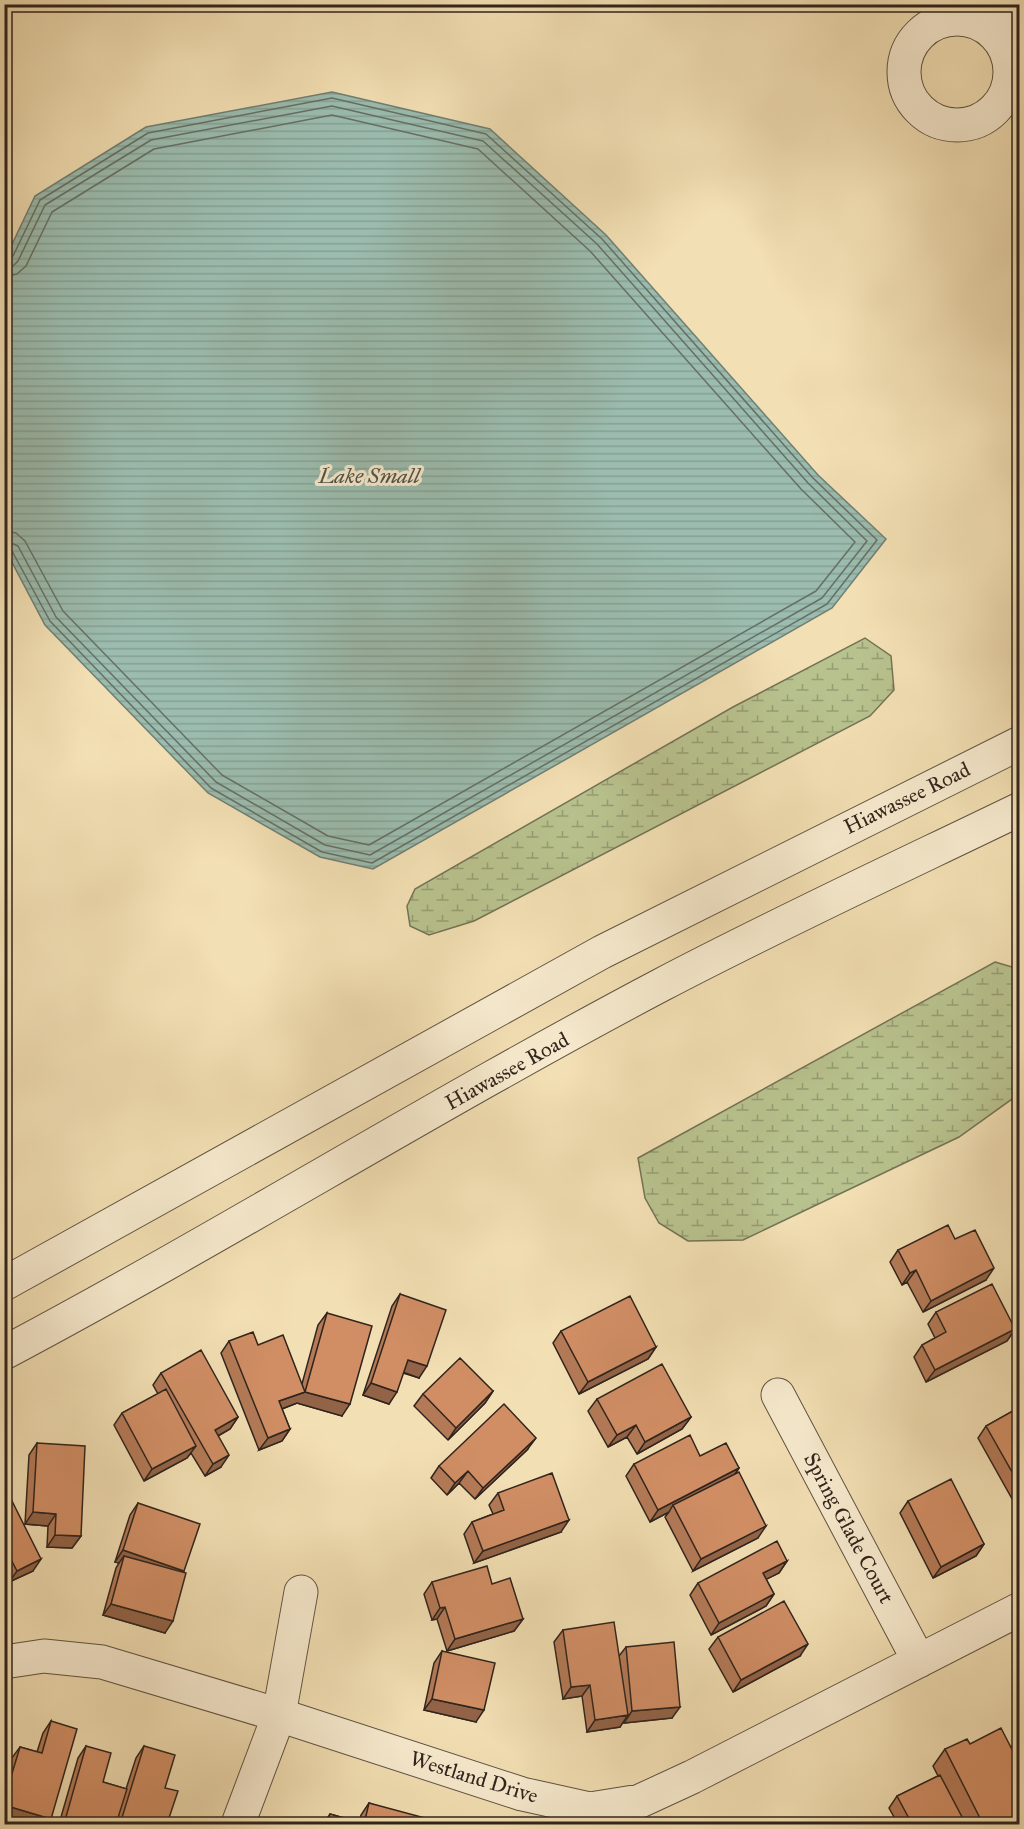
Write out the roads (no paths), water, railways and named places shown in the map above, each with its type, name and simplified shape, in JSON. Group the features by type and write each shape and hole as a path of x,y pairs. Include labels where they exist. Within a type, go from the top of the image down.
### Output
{"street":[{"name":"Hiawassee Road","path":"4,1284 602,951 1020,743"},
{"name":"Hiawassee Road","path":"4,1353 117,1293 376,1143 662,985 1020,809"},
{"name":"Spring Glade Court","path":"778,1395 920,1660"},
{"path":"238,1824 279,1715 301,1592"},
{"name":"Westland Drive","path":"4,1662 44,1656 102,1662 279,1715 522,1794 590,1809 640,1801 672,1787 1020,1609"}],"water":[{"name":"Lake Small","path":"332,92 490,129 606,235 818,475 886,539 832,608 373,869 320,857 208,793 45,625 5,549 5,259 35,196 146,127"}]}
